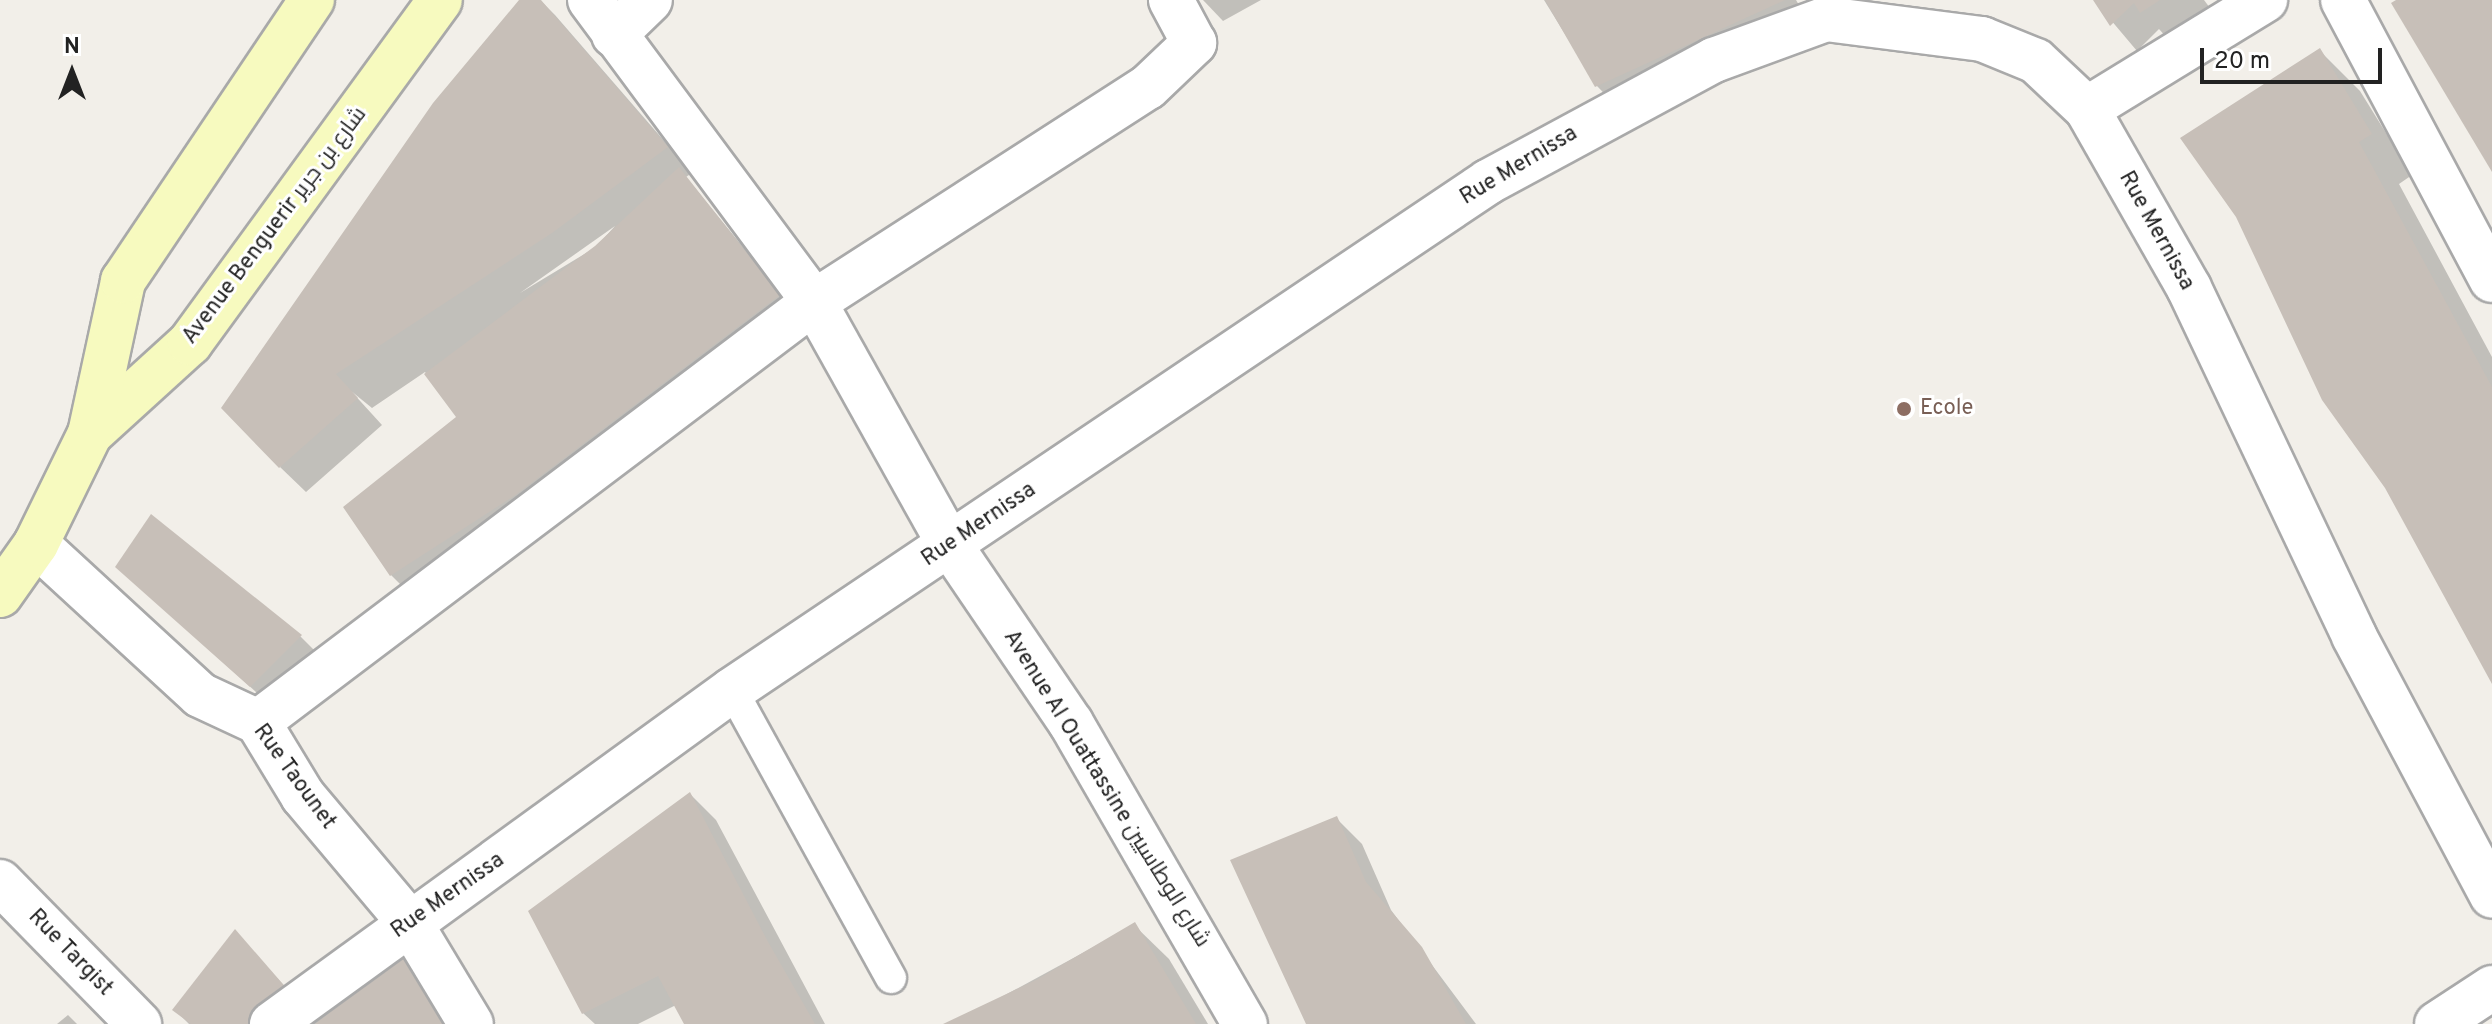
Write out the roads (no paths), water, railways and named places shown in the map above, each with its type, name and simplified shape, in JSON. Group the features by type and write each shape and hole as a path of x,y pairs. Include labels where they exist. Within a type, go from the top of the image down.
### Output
{"main road":[{"name":"Avenue Benguerir شارع بن جرير","path":"0,595 36,544 90,434 123,281 312,0"},
{"name":"Avenue Benguerir شارع بن جرير","path":"90,434 190,343 440,0"}],"street":[{"path":"602,17 650,0"},
{"path":"258,722 814,302 1148,87 1194,43 1171,0"},
{"path":"2087,109 2265,0"},
{"path":"2343,0 2492,280"},
{"name":"Rue Mernissa","path":"272,1024 732,690 1488,182 1714,60 1820,10 1982,39 2036,61 2087,109 2189,288 2354,636 2491,892"},
{"name":"Avenue Al Ouattassine شارع الوطاسيين","path":"602,17 814,302 950,545 1071,723 1245,1024"},
{"name":"Rue Taounet","path":"36,544 200,695 258,722 303,796 410,923 471,1024"},
{"name":"Rue Targist","path":"0,882 139,1024"},
{"path":"2437,1024 2492,988"}],"lane":[{"path":"732,690 891,978"}],"place":[{"name":"Ecole","path":"1904,409"}]}
